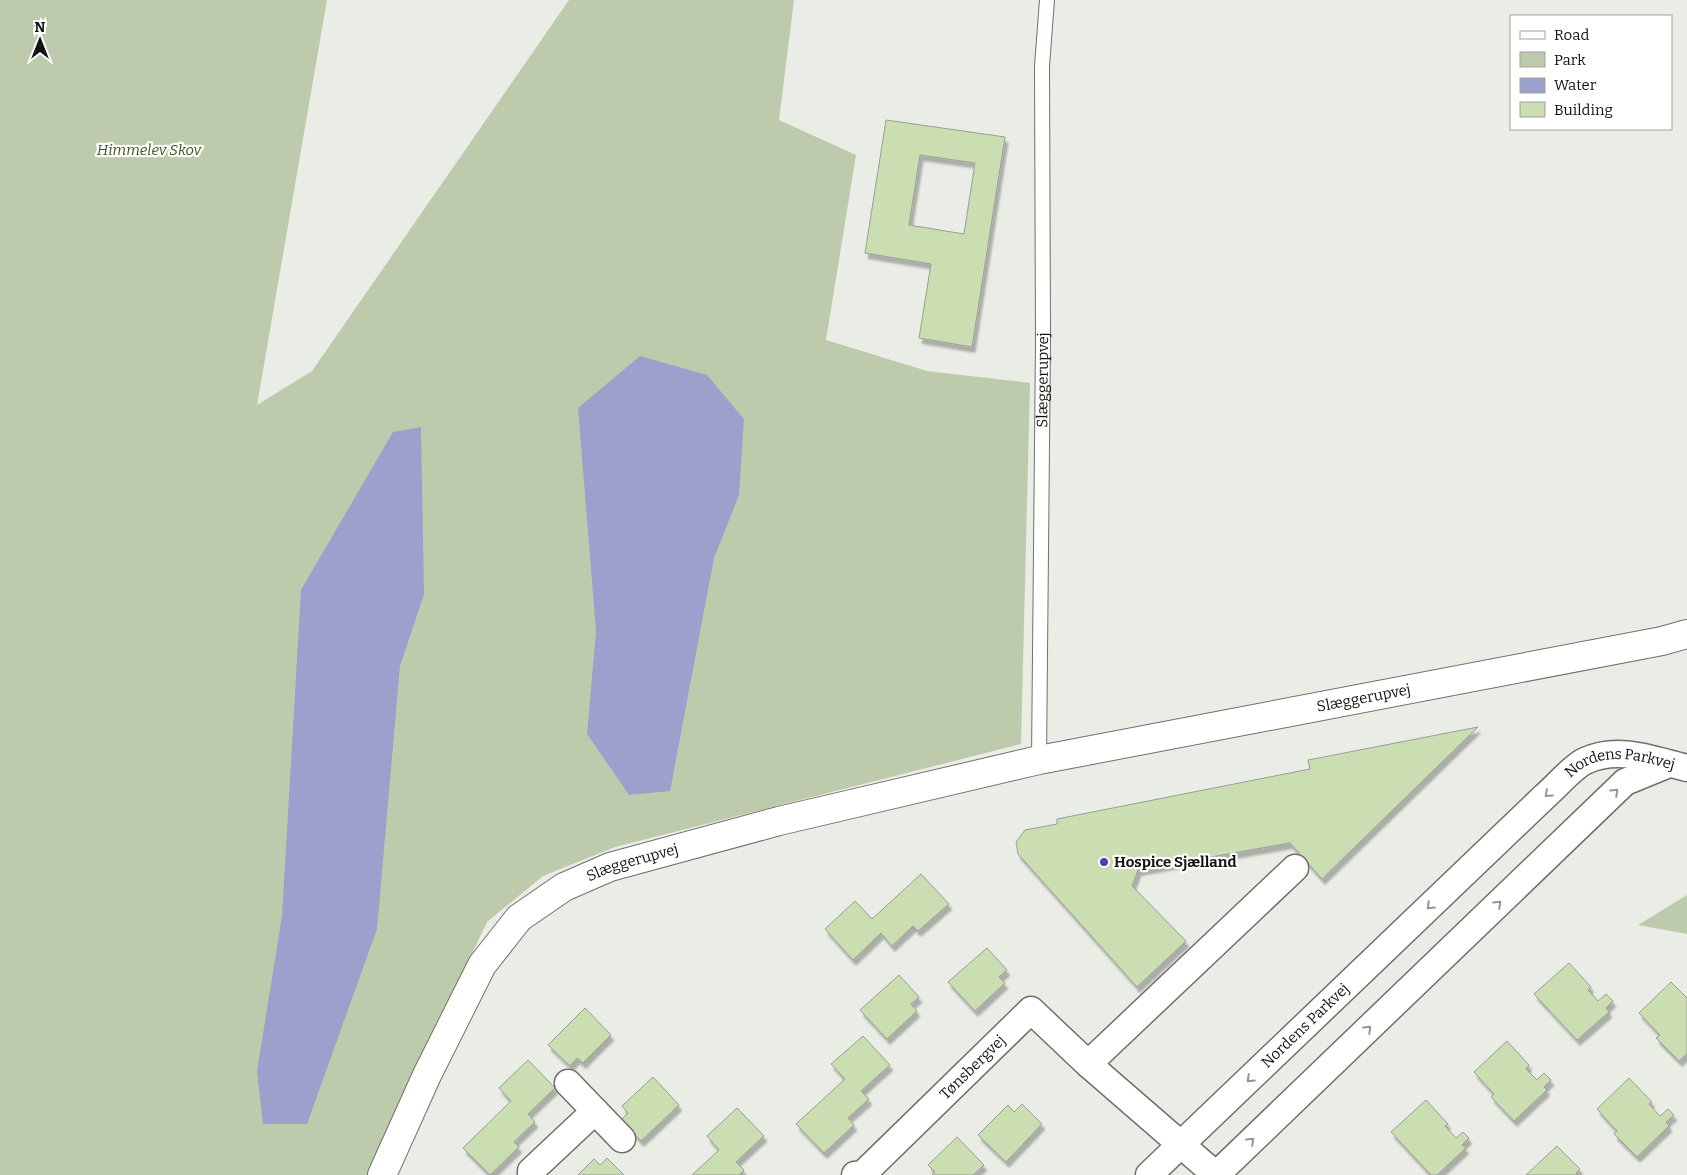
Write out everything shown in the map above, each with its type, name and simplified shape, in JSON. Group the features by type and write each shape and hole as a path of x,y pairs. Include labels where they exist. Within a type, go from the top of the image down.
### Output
{"street":[{"name":"Slæggerupvej","path":"382,1175 427,1075 482,965 519,918 564,887 610,867 779,821 1039,760 1662,641 1687,634"},
{"name":"Nordens Parkvej","path":"1149,1175 1537,803 1584,761 1608,754 1630,754 1678,766"},
{"name":"Nordens Parkvej","path":"1216,1175 1625,782 1678,766"},
{"path":"1088,1064 1295,868"},
{"name":"Tønsbergvej","path":"855,1175 862,1174 1031,1010 1088,1064 1216,1175"},
{"path":"568,1083 622,1139"},
{"path":"531,1175 531,1171 595,1111"}],"lane":[{"name":"Slæggerupvej","path":"1039,760 1043,340 1042,66 1047,0"}],"green space":[{"name":"Himmelev Skov","path":"0,0 327,0 257,405 312,371 569,0 794,0 779,120 856,155 826,340 927,371 1030,383 1021,744 615,847 543,876 487,922 367,1175 0,1175"},
{"path":"1687,895 1687,934 1638,925"}],"water":[{"path":"640,356 707,375 744,419 739,495 714,558 670,791 629,795 587,734 596,631 578,408"},
{"path":"421,427 424,594 400,666 377,929 307,1124 263,1124 257,1071 282,916 301,590 393,432"}],"building":[{"path":"886,120 1005,137 972,347 919,338 931,264 865,253","holes":["920,155 975,163 964,234 909,225"]},
{"name":"Hospice Sjælland","path":"1478,727 1322,879 1290,843 1138,870 1132,886 1186,941 1137,987 1018,854 1016,842 1025,830 1057,824 1057,819 1310,769 1308,760"},
{"path":"921,874 949,904 918,931 913,926 892,946 881,933 853,960 825,929 855,901 872,919"},
{"path":"987,948 1007,970 999,977 1005,983 975,1011 948,982"},
{"path":"1569,963 1591,987 1588,990 1598,1001 1606,994 1613,1001 1606,1008 1609,1012 1577,1040 1534,994"},
{"path":"899,975 919,997 911,1004 917,1011 887,1039 860,1010"},
{"path":"1671,982 1687,998 1687,1054 1679,1061 1656,1038 1660,1035 1639,1013"},
{"path":"585,1008 611,1035 583,1063 577,1058 570,1066 548,1045"},
{"path":"863,1036 890,1065 861,1091 869,1099 848,1118 854,1125 824,1153 796,1124 845,1079 831,1064"},
{"path":"1507,1041 1529,1065 1526,1069 1537,1080 1544,1073 1551,1080 1544,1087 1547,1090 1514,1121 1491,1097 1494,1094 1474,1072"},
{"path":"528,1060 555,1088 528,1114 535,1122 514,1142 519,1147 490,1175 463,1148 511,1101 499,1088"},
{"path":"653,1077 679,1105 641,1141 621,1120 628,1113 622,1106"},
{"path":"1629,1078 1652,1102 1649,1104 1660,1116 1668,1109 1674,1115 1666,1122 1669,1126 1637,1157 1614,1134 1617,1131 1597,1109"},
{"path":"1426,1100 1448,1124 1445,1126 1456,1138 1463,1132 1469,1138 1462,1145 1466,1148 1437,1175 1431,1175 1391,1132"},
{"path":"1022,1104 1042,1124 1006,1162 978,1135 1008,1105 1014,1112"},
{"path":"737,1108 764,1136 736,1162 744,1170 739,1175 692,1175 719,1150 707,1136"},
{"path":"957,1137 984,1165 973,1175 932,1175 935,1172 928,1165"},
{"path":"1557,1146 1580,1169 1576,1173 1578,1175 1526,1175"},
{"path":"607,1158 624,1175 578,1175 594,1159 600,1165"}],"place":[{"name":"Hospice Sjælland","path":"1104,862"}]}
